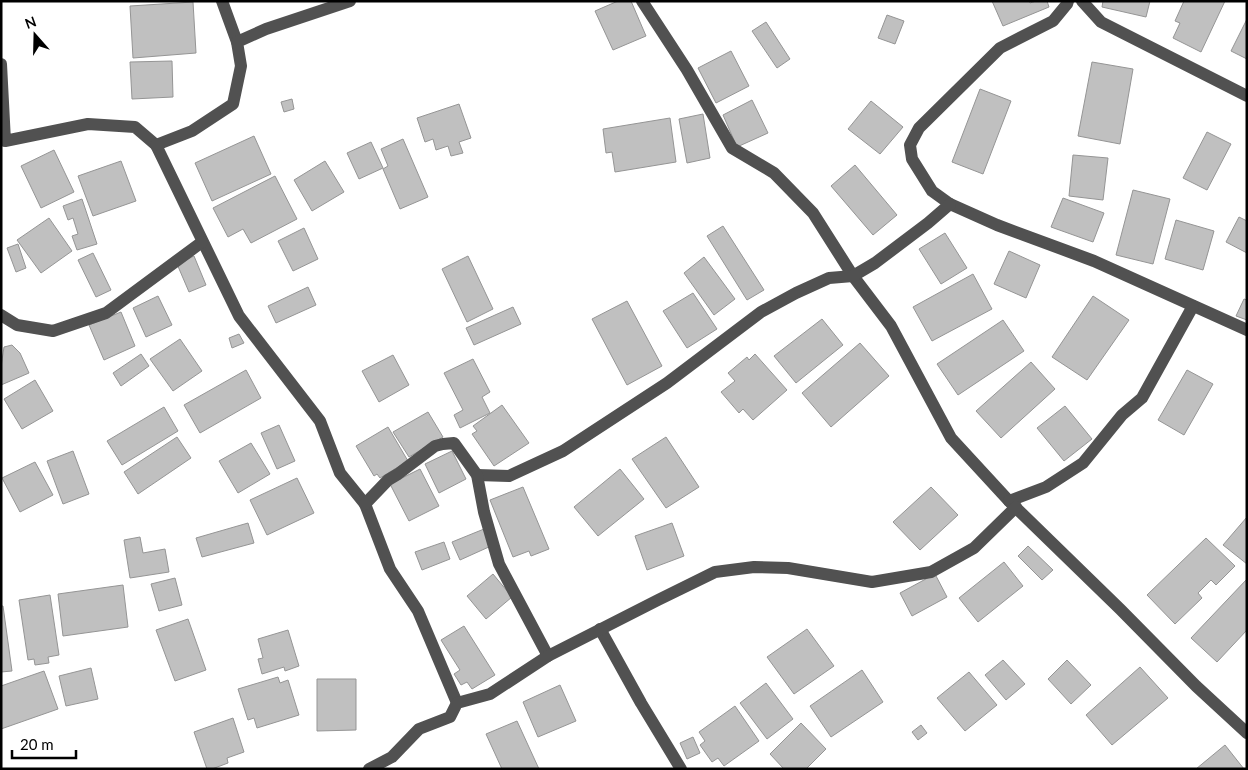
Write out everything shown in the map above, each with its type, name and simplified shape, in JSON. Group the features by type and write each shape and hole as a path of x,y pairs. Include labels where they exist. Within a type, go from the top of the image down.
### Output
{"street":[{"path":"156,145 192,132 232,104 241,66 237,42 222,1"},
{"path":"237,42 266,29 350,1"},
{"path":"642,1 687,70 732,148 774,174 813,213 853,276 891,326 951,438 1013,504 1196,686 1247,734"},
{"path":"1068,1 1053,21 1000,48 918,128 910,145 912,158 932,191 950,204 1094,261 1247,330"},
{"path":"1082,1 1101,22 1247,96"},
{"path":"1,64 3,143 88,124 135,127 156,145 239,316 320,421 340,473 365,504 390,569 418,611 457,703"},
{"path":"477,475 509,476 563,451 668,383 761,312 829,278 853,276 875,263 950,204"},
{"path":"1,315 17,325 53,331 106,313 202,242"},
{"path":"369,769 392,757 419,729 450,717 457,703 490,694 548,656 716,572 754,567 788,568 872,582 931,572 974,548 1013,504 1046,487 1082,463 1122,415 1142,398 1193,306"},
{"path":"365,504 388,480 434,446 454,443 477,475 484,512 499,564 548,656"},
{"path":"600,629 641,703 681,769"}],"building":[{"path":"618,1 631,1 646,36 613,50 595,11"},
{"path":"992,1 1029,1 1030,3 1047,1 1049,7 1003,26"},
{"path":"1103,1 1150,1 1146,17 1102,7"},
{"path":"1184,1 1225,1 1201,52 1173,38 1180,23 1175,21"},
{"path":"193,2 196,53 133,58 130,6"},
{"path":"887,15 904,21 895,44 878,38"},
{"path":"1247,19 1247,59 1231,51"},
{"path":"766,22 790,59 777,68 752,31"},
{"path":"731,51 749,86 716,103 698,68"},
{"path":"172,61 173,97 132,99 130,62"},
{"path":"1092,62 1133,69 1120,144 1078,136"},
{"path":"980,89 1011,101 983,174 952,162"},
{"path":"292,99 294,109 284,112 281,102"},
{"path":"752,100 768,133 737,147 723,115"},
{"path":"871,101 903,127 880,154 848,129"},
{"path":"459,104 471,138 459,142 463,153 451,156 448,146 436,150 433,139 425,142 417,118"},
{"path":"703,114 710,158 687,163 679,119"},
{"path":"670,118 676,162 615,172 612,152 606,153 603,129"},
{"path":"1207,132 1231,144 1207,190 1183,178"},
{"path":"254,136 271,174 212,201 195,163"},
{"path":"403,139 428,197 400,209 383,169 388,166 381,149"},
{"path":"371,142 383,168 359,179 347,153"},
{"path":"54,150 74,192 41,208 21,166"},
{"path":"1073,155 1108,158 1103,200 1069,196"},
{"path":"121,161 136,201 93,216 78,176"},
{"path":"325,161 344,192 312,211 294,180"},
{"path":"855,165 897,215 873,235 831,186"},
{"path":"275,176 297,219 251,243 243,229 228,237 213,208"},
{"path":"1133,190 1170,199 1153,264 1116,255"},
{"path":"1063,198 1104,213 1093,242 1051,227"},
{"path":"82,199 97,244 77,250 72,236 78,234 73,218 68,220 63,206"},
{"path":"1239,217 1247,221 1247,253 1226,242"},
{"path":"49,218 72,251 41,273 17,240"},
{"path":"1176,220 1214,231 1203,270 1165,259"},
{"path":"723,226 764,290 747,300 707,236"},
{"path":"304,228 318,259 293,271 278,241"},
{"path":"945,233 967,268 941,284 919,249"},
{"path":"18,244 26,268 16,272 7,248"},
{"path":"1009,251 1040,265 1026,298 994,284"},
{"path":"93,253 111,290 96,297 78,260"},
{"path":"194,256 206,285 189,292 177,264"},
{"path":"468,256 493,309 467,322 442,269"},
{"path":"704,257 735,299 714,315 684,273"},
{"path":"973,274 992,309 932,341 913,307"},
{"path":"308,287 316,305 276,323 268,306"},
{"path":"693,293 717,329 687,348 663,311"},
{"path":"158,296 172,325 146,337 133,308"},
{"path":"1093,296 1129,320 1087,380 1052,357"},
{"path":"1244,299 1247,300 1247,320 1236,316"},
{"path":"627,301 662,366 627,385 592,319"},
{"path":"513,307 521,324 474,345 466,328"},
{"path":"121,312 135,346 104,360 89,325"},
{"path":"822,319 843,345 796,383 774,356"},
{"path":"1003,320 1024,351 958,395 937,364"},
{"path":"239,334 244,343 232,348 229,338"},
{"path":"180,339 202,371 173,391 150,359"},
{"path":"860,343 889,376 831,427 802,393"},
{"path":"12,345 20,353 29,373 1,385 4,347"},
{"path":"141,354 149,366 121,386 113,373"},
{"path":"755,354 787,390 753,420 743,409 739,413 721,392 735,381 728,373 747,357 749,360"},
{"path":"393,355 409,385 379,402 362,371"},
{"path":"473,359 490,392 482,397 490,413 460,428 454,415 463,410 444,373"},
{"path":"1031,362 1055,389 1001,438 976,411"},
{"path":"246,370 261,398 200,433 184,405"},
{"path":"1187,370 1213,384 1184,435 1158,420"},
{"path":"35,380 53,411 22,429 4,399"},
{"path":"502,405 529,443 494,466 472,434 477,431 473,426"},
{"path":"1065,406 1092,439 1064,461 1037,428"},
{"path":"164,407 178,431 122,465 107,441"},
{"path":"428,412 443,437 409,457 393,432"},
{"path":"279,425 295,461 277,469 261,433"},
{"path":"388,427 408,461 380,478 377,474 374,476 356,446"},
{"path":"177,437 191,458 138,494 124,472"},
{"path":"666,437 699,487 666,508 632,459"},
{"path":"251,443 270,474 238,493 219,461"},
{"path":"73,451 89,494 63,504 47,461"},
{"path":"452,451 466,479 439,493 425,464"},
{"path":"35,462 53,495 20,512 2,478"},
{"path":"420,469 439,506 409,521 390,484"},
{"path":"620,469 644,499 598,536 574,507"},
{"path":"297,478 314,513 267,535 250,500"},
{"path":"523,487 549,549 531,556 529,551 513,557 490,500"},
{"path":"931,487 958,515 920,550 893,522"},
{"path":"1247,517 1247,564 1223,545"},
{"path":"248,523 254,543 202,557 196,538"},
{"path":"672,523 684,556 647,570 635,536"},
{"path":"484,529 491,546 460,560 452,542"},
{"path":"140,537 143,553 165,549 169,572 130,578 124,540"},
{"path":"1206,538 1235,566 1216,585 1211,580 1198,593 1202,598 1175,624 1147,595"},
{"path":"444,542 450,559 422,570 415,552"},
{"path":"1028,546 1053,570 1042,580 1018,556"},
{"path":"1004,562 1023,586 978,622 959,598"},
{"path":"493,574 512,597 486,619 467,596"},
{"path":"935,574 947,597 912,616 900,593"},
{"path":"175,578 182,605 159,611 151,584"},
{"path":"1247,579 1247,630 1217,662 1191,638"},
{"path":"123,585 128,627 63,636 58,594"},
{"path":"50,595 59,655 48,657 49,663 35,665 34,659 28,660 19,600"},
{"path":"1,606 3,606 12,671 1,672"},
{"path":"188,619 206,670 175,681 156,630"},
{"path":"464,626 495,675 472,689 467,682 461,685 454,674 460,670 441,640"},
{"path":"807,629 834,666 794,694 767,657"},
{"path":"288,630 299,666 285,671 284,667 262,674 258,659 263,658 258,639"},
{"path":"1003,660 1025,684 1006,700 985,675"},
{"path":"1067,660 1091,685 1071,704 1048,679"},
{"path":"1140,667 1168,698 1112,745 1086,715"},
{"path":"91,668 98,699 66,706 59,676"},
{"path":"862,670 883,702 831,737 810,706"},
{"path":"44,671 58,709 1,729 1,686"},
{"path":"969,672 997,705 965,731 937,698"},
{"path":"278,677 280,683 288,680 299,715 257,728 254,718 248,720 238,689"},
{"path":"317,679 356,679 356,730 317,731"},
{"path":"766,683 793,719 767,739 740,703"},
{"path":"560,685 576,721 538,737 523,702"},
{"path":"735,706 759,741 724,766 718,758 712,762 700,745 705,741 699,732"},
{"path":"233,718 244,752 227,758 228,763 207,769 194,732"},
{"path":"517,721 539,769 502,769 486,734"},
{"path":"801,723 826,749 806,769 784,769 770,754"},
{"path":"921,725 927,733 918,740 912,732"},
{"path":"693,737 700,753 687,759 680,743"},
{"path":"1225,745 1244,769 1196,769"}]}
